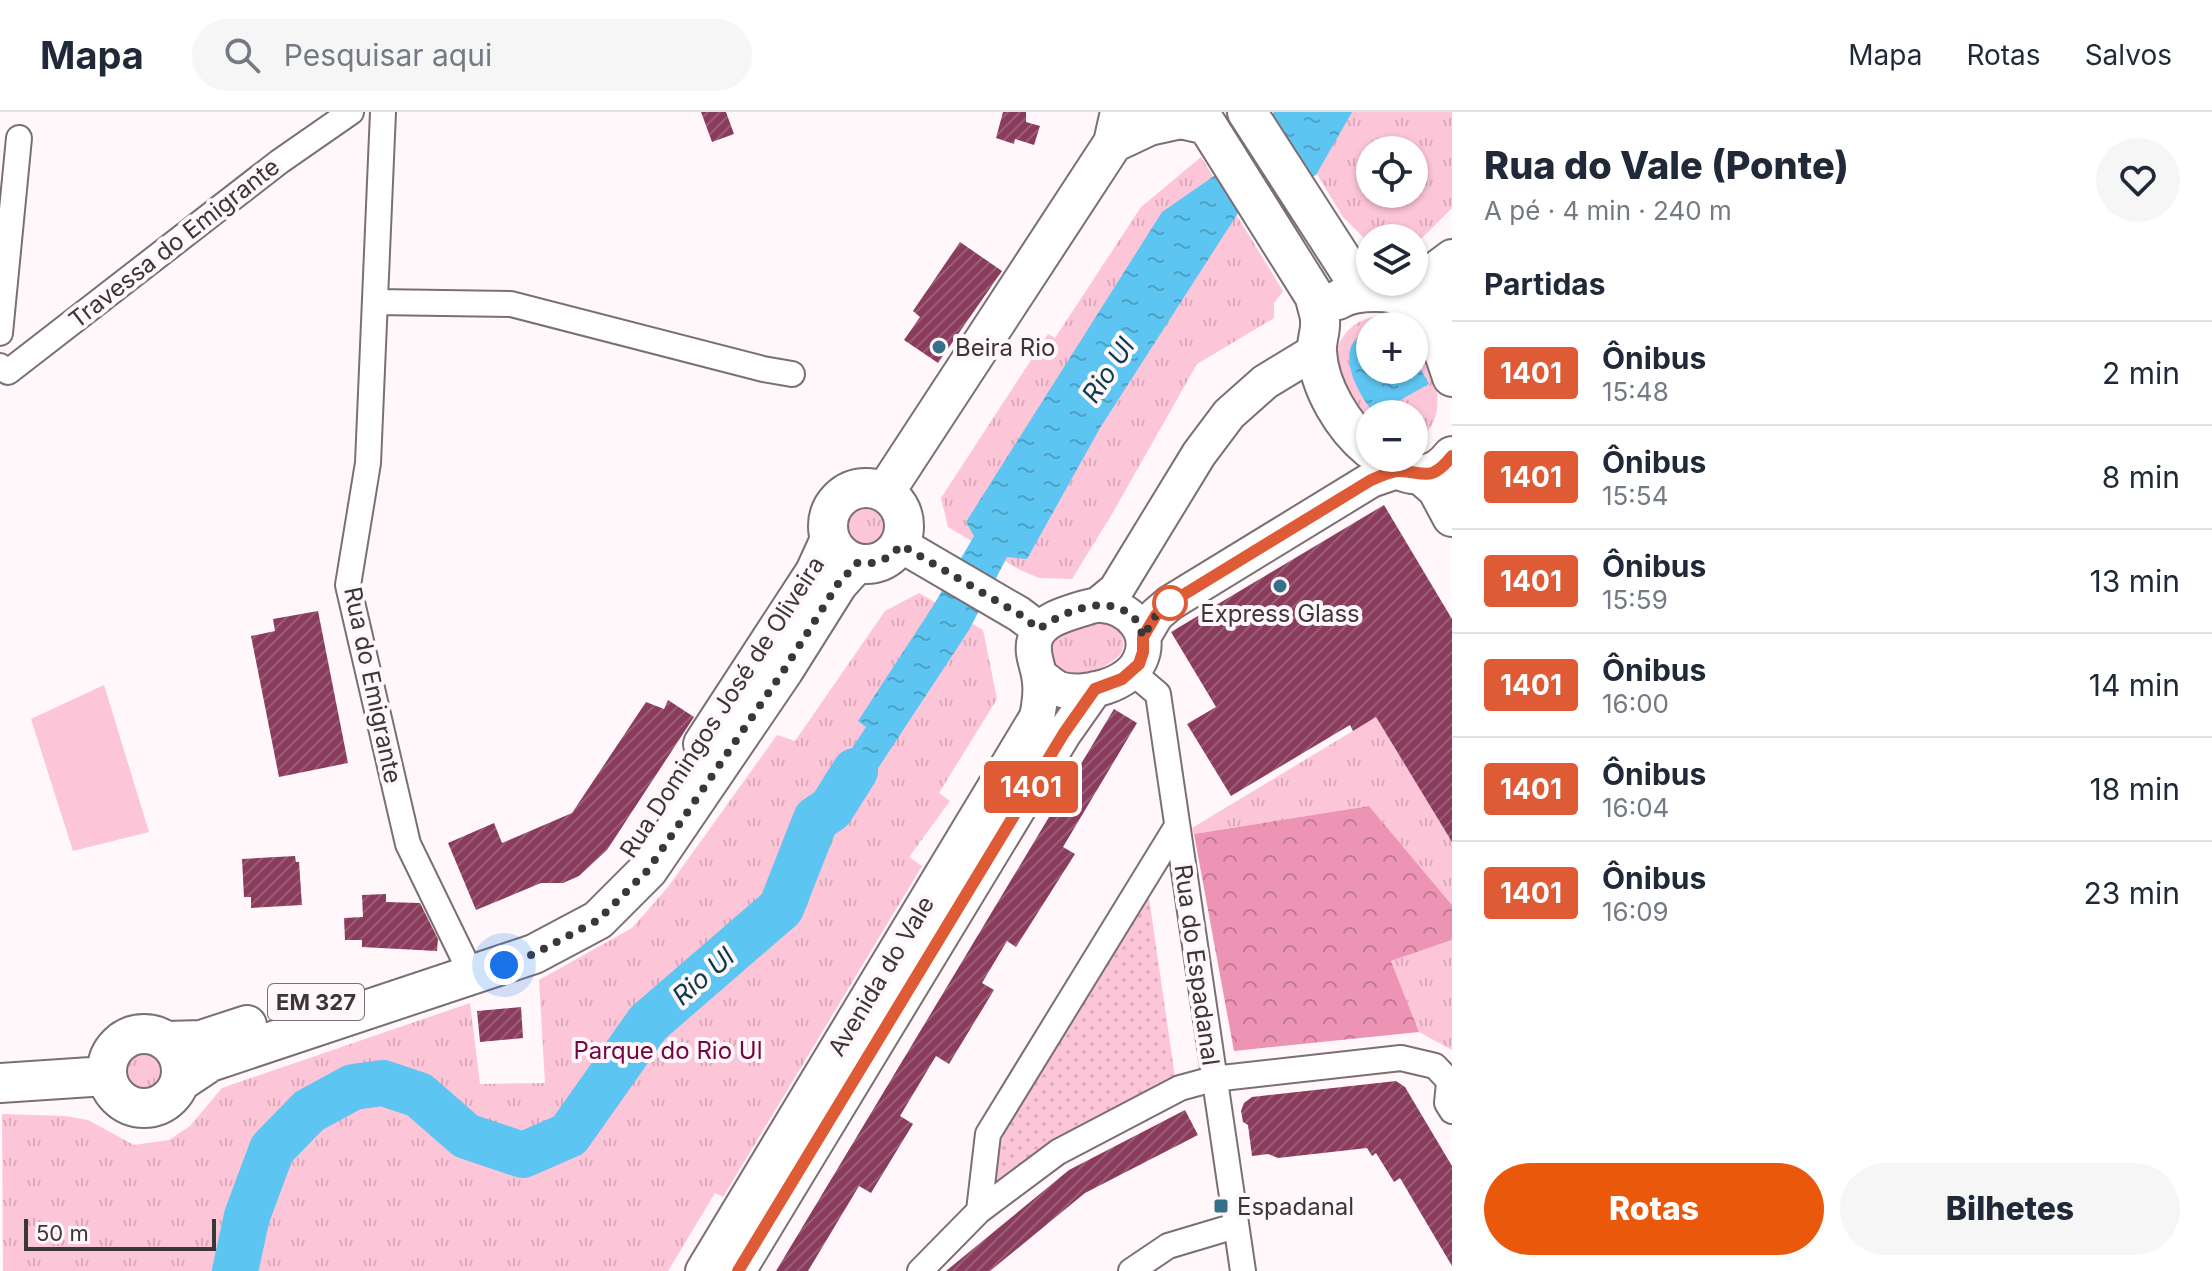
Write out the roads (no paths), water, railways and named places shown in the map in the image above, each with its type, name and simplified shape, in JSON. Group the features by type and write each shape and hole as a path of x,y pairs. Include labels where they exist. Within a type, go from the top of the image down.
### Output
{"main road":[{"path":"1247,112 1315,218 1356,266"},
{"path":"1356,295 1343,296 1331,306 1318,337 1229,414 1199,454 1116,590 1099,604 1051,621 1039,629 901,545 905,521 901,510 885,492 1116,127 1149,126 1181,119 1203,119 1315,297 1318,337 1323,377 1335,407 1356,438"},
{"path":"1428,275 1452,257"},
{"path":"1434,328 1440,306 1452,285"},
{"path":"1394,296 1410,300 1426,313 1452,377"},
{"path":"1143,637 1156,615 1170,603 1386,472"},
{"path":"1416,472 1437,489 1452,517"},
{"name":"Rua Domingos José de Oliveira","path":"885,492 859,488 847,493 837,501 830,513 828,526 844,551 870,564 882,562 901,545"},
{"name":"Rua Domingos José de Oliveira","path":"844,551 838,584 784,670 648,870 598,920 534,954 210,1062 180,1082 167,1100 146,1108 135,1107 116,1096 106,1076 110,1054 125,1038 147,1033 167,1041 201,1040 377,981 463,957 525,933 583,898 631,853 815,572 844,551"},
{"path":"1099,604 1120,609 1135,619 1143,637 1143,652 1139,664 1131,671"},
{"name":"Avenida do Vale","path":"703,1271 1037,717 1041,697 1033,643 1039,629"},
{"name":"Avenida do Vale","path":"1039,675 1058,688 1075,691 1095,689 1122,679 1131,671"},
{"name":"Avenida do Vale","path":"738,1271 1064,733 1095,689"},
{"path":"167,1041 180,1060 180,1082"},
{"path":"0,1083 106,1076"}],"street":[{"name":"Travessa do Emigrante","path":"0,366 8,372 279,162 351,112"},
{"name":"Rua do Emigrante","path":"383,112 368,463 348,585 408,844 463,957"},
{"path":"0,333 19,138"},
{"path":"376,302 511,304 792,374"},
{"name":"Rua do Espadanal","path":"1131,671 1158,694 1243,1271"},
{"path":"979,1211 988,1134 1177,826"},
{"path":"920,1271 979,1211 1058,1152 1180,1088 1213,1079 1401,1058 1435,1066 1450,1084 1447,1103 1452,1111"},
{"path":"1131,1271 1168,1246 1235,1226"}],"water":[{"path":"1274,112 1352,112 1316,175 1238,213 1100,428 1027,559 1007,557 969,630 836,832 809,814 866,727 858,721 933,606 974,536 966,522 1162,212 1214,176"},
{"path":"1356,340 1356,384 1349,357"},
{"path":"1356,384 1429,384 1400,400 1365,400"}],"waterway":[{"name":"Rio Ul","path":"235,1271 247,1216 272,1149 309,1111 353,1087 383,1083 419,1095 466,1136 523,1155 569,1135 648,1023 781,908 816,819 831,809 855,771"}],"place":[{"name":"Beira Rio","path":"939,347"},
{"name":"Express Glass","path":"1280,586"},
{"name":"Espadanal","path":"1221,1206"}],"park label":[{"name":"Parque do Rio Ul","path":"668,1050"}]}
